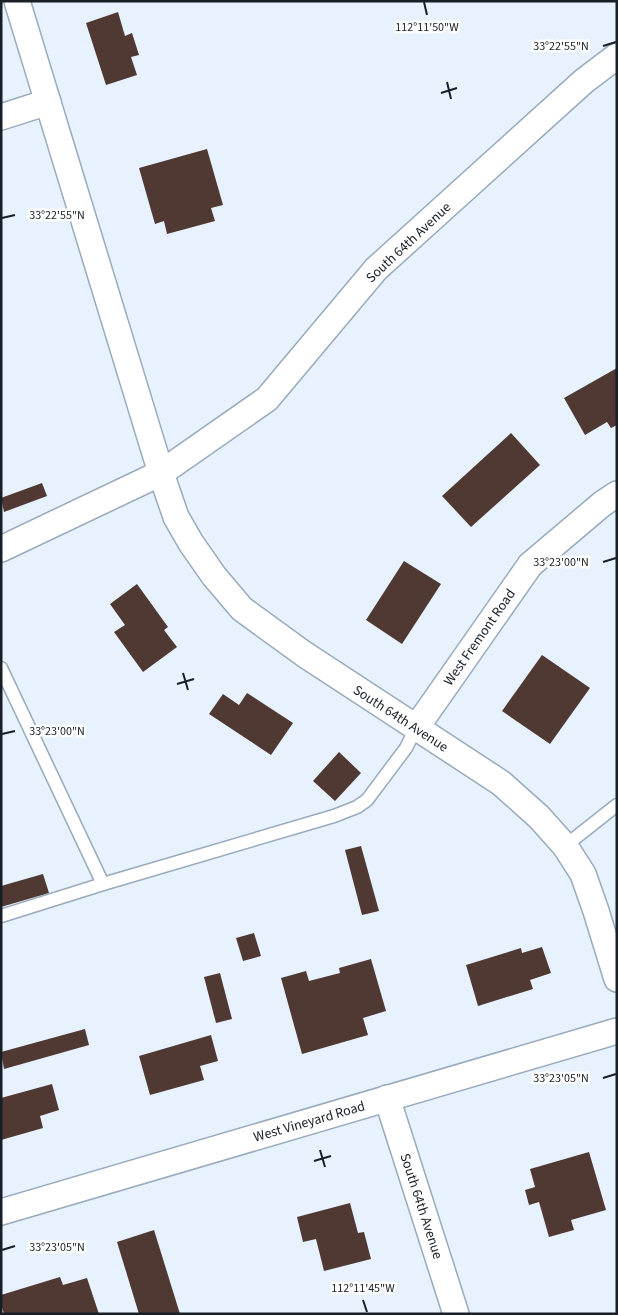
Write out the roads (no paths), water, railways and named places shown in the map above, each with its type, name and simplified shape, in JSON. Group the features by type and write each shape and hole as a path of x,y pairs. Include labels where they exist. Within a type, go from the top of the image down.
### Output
{"street":[{"name":"South 64th Avenue","path":"17,1 162,473 176,516 191,542 214,576 242,609 304,654 501,783 539,816 565,846 583,874 617,978"},
{"name":"South 64th Avenue","path":"1,549 162,473 267,399 376,269 584,81 617,56"},
{"path":"1,117 48,102"},
{"name":"West Fremont Road","path":"416,728 530,564 602,504 617,494"},
{"name":"West Vineyard Road","path":"1,1212 617,1031"},
{"name":"South 64th Avenue","path":"387,1098 456,1314"}],"lane":[{"path":"1,668 103,884"},
{"path":"1,916 334,816 357,807 367,800 406,748 416,728"},
{"path":"565,846 617,805"}]}
